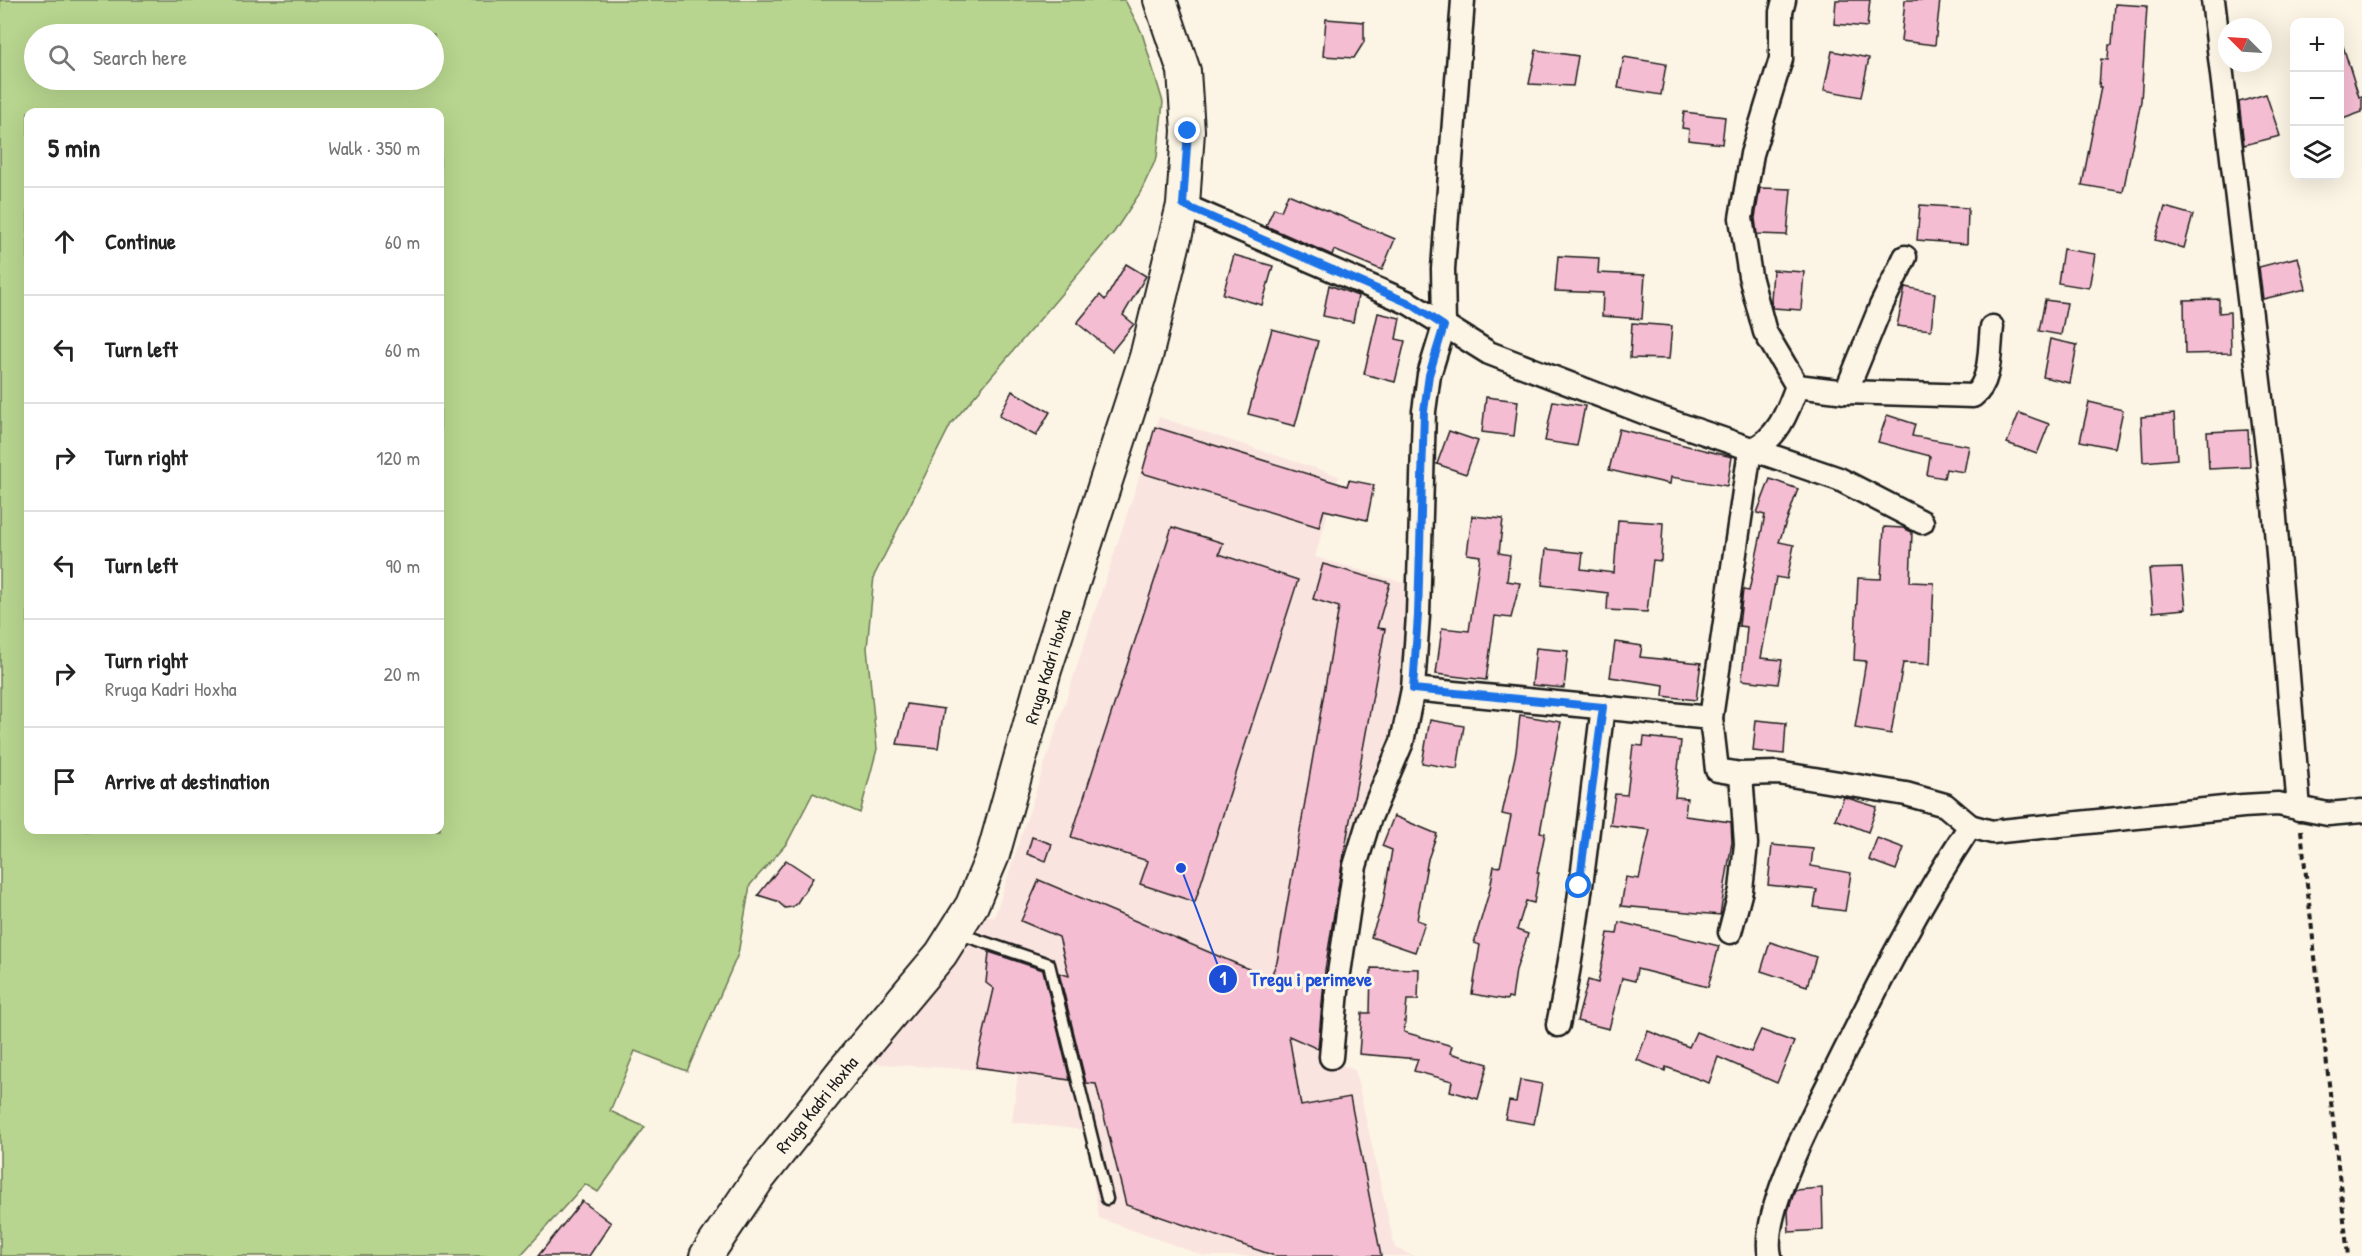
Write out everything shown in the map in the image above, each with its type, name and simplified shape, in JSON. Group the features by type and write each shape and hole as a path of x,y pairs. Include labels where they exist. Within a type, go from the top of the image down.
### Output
{"main road":[{"name":"Rruga Kadri Hoxha","path":"706,1256 758,1179 957,932 972,905 993,855 1043,678 1149,346 1183,205 1188,131 1184,71 1160,0"}],"street":[{"path":"1331,1057 1338,981 1355,866 1370,820 1402,742 1413,689 1418,615 1424,411 1429,375 1444,326 1443,269 1463,0"},
{"path":"1784,0 1781,12 1781,59 1752,154 1741,218 1750,276 1765,332 1797,386"},
{"path":"2212,0 2274,506 2299,809"},
{"path":"1183,205 1409,303 1489,352 1643,412 1839,479 1922,522"},
{"path":"1846,392 1881,306 1905,257"},
{"path":"1797,386 1846,392 1973,396 1982,390 1986,378 1992,327"},
{"path":"1750,450 1763,445 1776,430 1797,386"},
{"path":"1750,450 1712,718 1717,770 1741,774 1778,773 1906,794 1945,805 1970,826 1992,832 2278,804 2328,814 2362,811"},
{"path":"1413,689 1712,718"},
{"path":"1558,1024 1574,949 1579,886 1603,707"},
{"path":"1730,932 1741,890 1746,844 1741,774"},
{"path":"1770,1256 1770,1230 1790,1162 1895,950 1970,826"}],"lane":[{"path":"957,932 1049,964 1107,1199"}],"path":[{"path":"2299,809 2348,1256"}],"shaded area":[{"path":"1159,417 1339,476 1315,557 1408,584 1398,704 1384,759 1371,796 1339,1064 1355,1070 1395,1248 1414,1256 1204,1256 1099,1218 1085,1130 1012,1122 1018,1072 862,1063 985,914 994,918"}],"green space":[{"path":"0,0 1125,0 1142,33 1163,102 1157,157 1140,193 1114,232 951,424 874,576 867,648 877,749 860,813 813,793 787,843 750,885 738,954 687,1071 635,1051 610,1111 645,1127 598,1192 585,1184 520,1256 0,1256"}],"building":[{"path":"1836,0 1870,0 1867,27 1834,24"},
{"path":"1905,0 1940,0 1935,45 1901,41"},
{"path":"2115,4 2147,6 2141,101 2123,192 2082,185 2101,87 2099,87 2101,59 2108,60 2109,45 2112,45"},
{"path":"1326,19 1364,22 1364,42 1354,58 1323,56"},
{"path":"2344,49 2359,97 2362,96 2362,112 2344,119"},
{"path":"1536,50 1578,56 1573,86 1529,84"},
{"path":"1832,51 1869,58 1861,97 1824,90"},
{"path":"1624,57 1666,64 1661,95 1618,88"},
{"path":"2266,94 2280,136 2244,145 2239,102"},
{"path":"1684,112 1725,117 1722,144 1688,140 1689,129 1682,128"},
{"path":"1760,188 1791,189 1787,235 1757,234 1755,218"},
{"path":"1288,194 1395,239 1382,270 1334,250 1332,255 1266,226 1274,208 1281,211"},
{"path":"1920,205 1968,208 1967,244 1917,240"},
{"path":"2165,207 2193,215 2184,248 2155,240"},
{"path":"2063,249 2095,254 2089,288 2058,283"},
{"path":"1234,255 1273,266 1262,305 1223,294"},
{"path":"1558,256 1599,258 1598,273 1645,275 1642,319 1602,316 1603,293 1555,291"},
{"path":"2298,257 2306,289 2263,299 2259,267"},
{"path":"1126,264 1146,276 1123,315 1134,324 1112,351 1077,323 1100,295 1105,300"},
{"path":"1773,270 1804,272 1801,310 1773,308 1771,301"},
{"path":"1329,285 1358,296 1353,322 1323,316"},
{"path":"1905,287 1935,293 1931,330 1897,326"},
{"path":"2219,299 2219,313 2230,312 2231,353 2185,354 2184,300"},
{"path":"2045,300 2067,303 2061,335 2039,331"},
{"path":"1378,313 1400,318 1396,339 1405,341 1395,382 1364,374"},
{"path":"1632,323 1672,326 1669,359 1630,358"},
{"path":"1272,329 1318,341 1295,426 1248,414"},
{"path":"2050,339 2077,345 2070,383 2043,377"},
{"path":"1012,391 1050,412 1036,436 999,416"},
{"path":"1486,397 1518,401 1514,436 1482,432"},
{"path":"1553,401 1585,406 1577,446 1545,441"},
{"path":"2089,402 2123,410 2115,448 2080,441"},
{"path":"2019,413 2049,424 2037,454 2007,443"},
{"path":"2174,414 2177,459 2143,462 2141,417"},
{"path":"1887,415 1915,424 1912,436 1969,446 1964,472 1946,469 1944,478 1927,475 1930,456 1878,442"},
{"path":"1155,427 1347,486 1349,480 1374,485 1367,520 1324,510 1319,527 1142,473"},
{"path":"1619,429 1732,457 1727,486 1671,477 1670,484 1609,470"},
{"path":"2248,430 2250,467 2209,469 2207,432"},
{"path":"1449,431 1478,441 1466,474 1437,464"},
{"path":"1770,479 1798,489 1779,542 1794,545 1787,579 1776,577 1761,658 1782,660 1778,684 1742,680 1747,627 1739,626 1743,590 1749,591 1765,515 1757,513"},
{"path":"1472,516 1503,519 1499,553 1510,555 1507,581 1520,583 1511,618 1495,616 1486,680 1436,674 1442,628 1469,631 1480,556 1467,554"},
{"path":"1618,520 1663,523 1661,561 1653,560 1647,612 1607,610 1608,593 1542,585 1546,549 1583,553 1581,569 1614,573"},
{"path":"1172,527 1223,543 1219,554 1298,580 1195,902 1140,884 1148,861 1071,837"},
{"path":"1884,527 1903,528 1912,532 1910,582 1934,583 1930,664 1903,663 1891,734 1855,728 1866,661 1854,660 1858,578 1881,579"},
{"path":"1323,564 1390,583 1377,628 1385,629 1325,970 1318,1049 1289,1036 1301,1106 1350,1097 1381,1256 1275,1256 1126,1205 1096,1084 1086,1083 1059,973 1069,976 1059,937 1021,921 1039,880 1270,978 1277,962 1339,607 1313,599"},
{"path":"2182,568 2186,609 2153,612 2149,569"},
{"path":"1615,642 1642,646 1640,657 1701,663 1696,700 1663,696 1664,685 1610,677"},
{"path":"1536,648 1568,651 1564,688 1532,685"},
{"path":"907,704 944,709 938,748 897,744"},
{"path":"1520,715 1561,722 1540,832 1545,833 1534,903 1526,901 1517,930 1528,934 1516,970 1512,998 1508,997 1507,1000 1472,994 1480,945 1474,943 1490,889 1494,866 1500,867 1511,816 1502,814 1516,752"},
{"path":"1430,720 1464,726 1457,769 1422,763"},
{"path":"1756,720 1786,723 1784,754 1753,751"},
{"path":"1644,737 1681,741 1675,797 1687,798 1685,816 1731,822 1732,842 1720,915 1621,906 1626,877 1639,879 1650,830 1610,825 1615,794 1627,795 1633,745 1643,746"},
{"path":"1844,797 1877,807 1868,832 1835,819"},
{"path":"1394,816 1437,834 1428,859 1417,920 1425,923 1415,952 1371,937 1383,903 1392,850 1382,846"},
{"path":"1032,837 1052,844 1046,861 1027,854"},
{"path":"1877,838 1904,848 1896,870 1869,860"},
{"path":"1772,845 1813,849 1811,866 1851,873 1845,911 1814,907 1817,890 1768,885"},
{"path":"786,860 813,878 797,903 785,908 777,901 758,895"},
{"path":"1619,922 1719,946 1708,987 1637,969 1635,981 1622,978 1609,1029 1577,1021 1588,980 1598,983 1608,933 1617,934"},
{"path":"1770,942 1816,957 1807,986 1761,971"},
{"path":"989,952 1043,970 1070,1080 976,1067 994,989 986,983"},
{"path":"1371,968 1419,969 1418,1000 1407,1000 1404,1032 1452,1046 1450,1053 1488,1064 1478,1099 1450,1091 1452,1081 1414,1071 1418,1059 1359,1054 1362,1013 1370,1013"},
{"path":"1761,1030 1794,1042 1777,1083 1718,1057 1709,1083 1666,1067 1665,1071 1637,1060 1648,1031 1689,1047 1696,1032 1751,1052"},
{"path":"1520,1080 1542,1084 1534,1124 1505,1119 1509,1101 1516,1102"},
{"path":"1822,1188 1823,1230 1789,1232 1788,1211 1795,1190"},
{"path":"582,1201 611,1223 589,1256 538,1256"}],"place":[{"name":"Tregu i perimeve","path":"1181,868"}],"route":[{"path":"1188,131 1183,205 1409,303 1444,326 1429,375 1424,411 1418,615 1413,689 1603,707 1579,886"}]}
